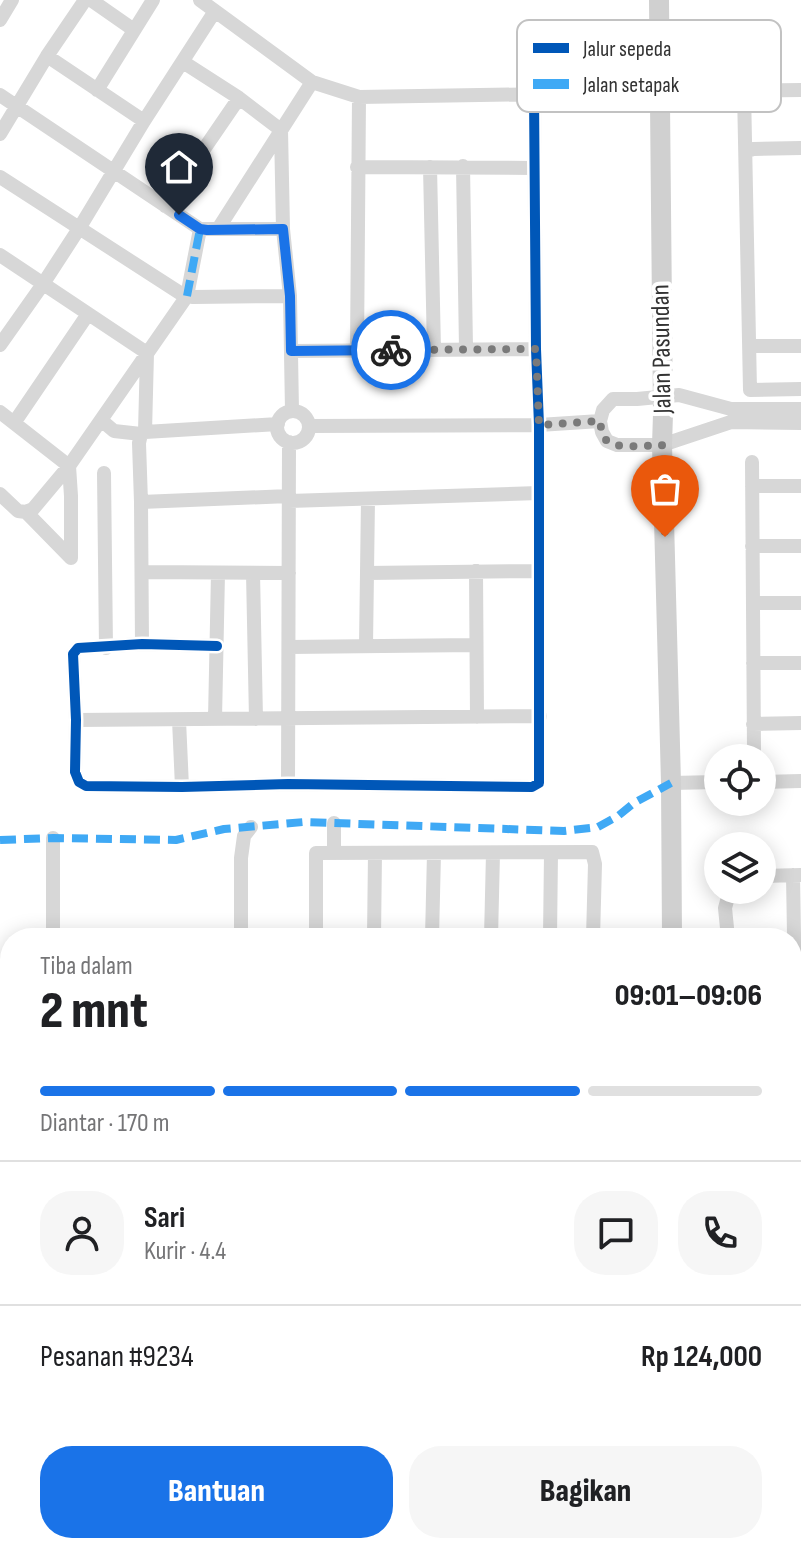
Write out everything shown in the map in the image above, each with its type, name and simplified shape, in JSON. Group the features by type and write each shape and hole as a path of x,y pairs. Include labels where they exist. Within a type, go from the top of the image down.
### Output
{"street":[{"path":"0,20 12,0"},
{"path":"0,134 47,56 88,0 134,30"},
{"path":"97,90 153,0"},
{"path":"200,0 312,82 359,97 517,95"},
{"name":"Jalan Pasundan","path":"659,0 659,20"},
{"path":"2,339 43,284 215,11"},
{"path":"47,56 144,121"},
{"path":"183,62 281,130"},
{"path":"218,229 312,82"},
{"path":"781,90 801,90"},
{"path":"0,95 200,229 283,229"},
{"path":"357,351 359,97"},
{"path":"165,206 239,98"},
{"path":"217,646 142,644 75,650 75,772 82,785 532,787 539,783 539,425 534,112"},
{"name":"Jalan Pasundan","path":"660,112 662,445 672,928"},
{"path":"745,112 750,390 801,389"},
{"path":"281,130 283,229 290,296 292,411"},
{"path":"747,151 801,148"},
{"path":"463,166 466,348"},
{"path":"357,167 534,168"},
{"path":"430,167 434,350"},
{"path":"0,177 187,296 290,296"},
{"path":"0,494 18,511 26,512 33,509 69,466 187,296 200,229"},
{"path":"0,255 147,353"},
{"path":"14,423 88,314"},
{"path":"750,343 752,346 801,346"},
{"path":"291,351 536,349"},
{"path":"142,644 139,443 143,433 147,353"},
{"path":"801,409 731,409 679,395 613,399 603,410 600,421 607,441 617,445 662,445 731,422 801,423"},
{"path":"292,411 302,413 307,418 308,433 296,443 289,442 278,432 278,424 281,417 292,411"},
{"path":"0,412 69,466 71,558 26,512"},
{"path":"101,420 114,431 143,433 278,424"},
{"path":"309,426 539,425 600,421"},
{"path":"288,784 289,442"},
{"path":"752,462 754,744"},
{"path":"104,473 106,648"},
{"path":"752,486 801,486"},
{"path":"141,502 539,493"},
{"path":"366,646 368,499"},
{"path":"752,546 801,546"},
{"path":"476,571 477,717"},
{"path":"367,573 539,571"},
{"path":"142,572 289,573"},
{"path":"215,719 218,573"},
{"path":"253,573 256,719"},
{"path":"753,603 801,603"},
{"path":"289,647 476,645"},
{"path":"753,663 801,663"},
{"path":"76,720 540,716"},
{"path":"179,720 182,787"},
{"path":"753,724 801,723"},
{"path":"776,782 801,781"},
{"path":"671,783 704,782"},
{"path":"334,823 334,853"},
{"path":"241,928 241,858 244,836 251,827"},
{"path":"53,838 53,928"},
{"path":"316,928 316,853 592,852 595,864 593,928"},
{"path":"374,928 375,853"},
{"path":"432,928 434,853"},
{"path":"491,928 493,853"},
{"path":"550,928 551,853"},
{"path":"776,876 797,875 797,928"},
{"path":"726,904 727,928"}],"marked path":[{"path":"187,296 200,229"},
{"path":"0,840 176,840 224,829 304,822 564,831 598,827 671,783"}],"cycle path":[{"path":"217,646 142,644 78,648 73,654 75,772 79,782 86,786 182,787 288,784 532,787 539,783 539,425 534,112"}],"way so far":[{"path":"391,350 536,349 539,425 600,421 607,441 617,445 662,445 665,537"}],"route":[{"path":"179,215 200,229 207,230 283,229 290,296 291,351 391,350"}]}
